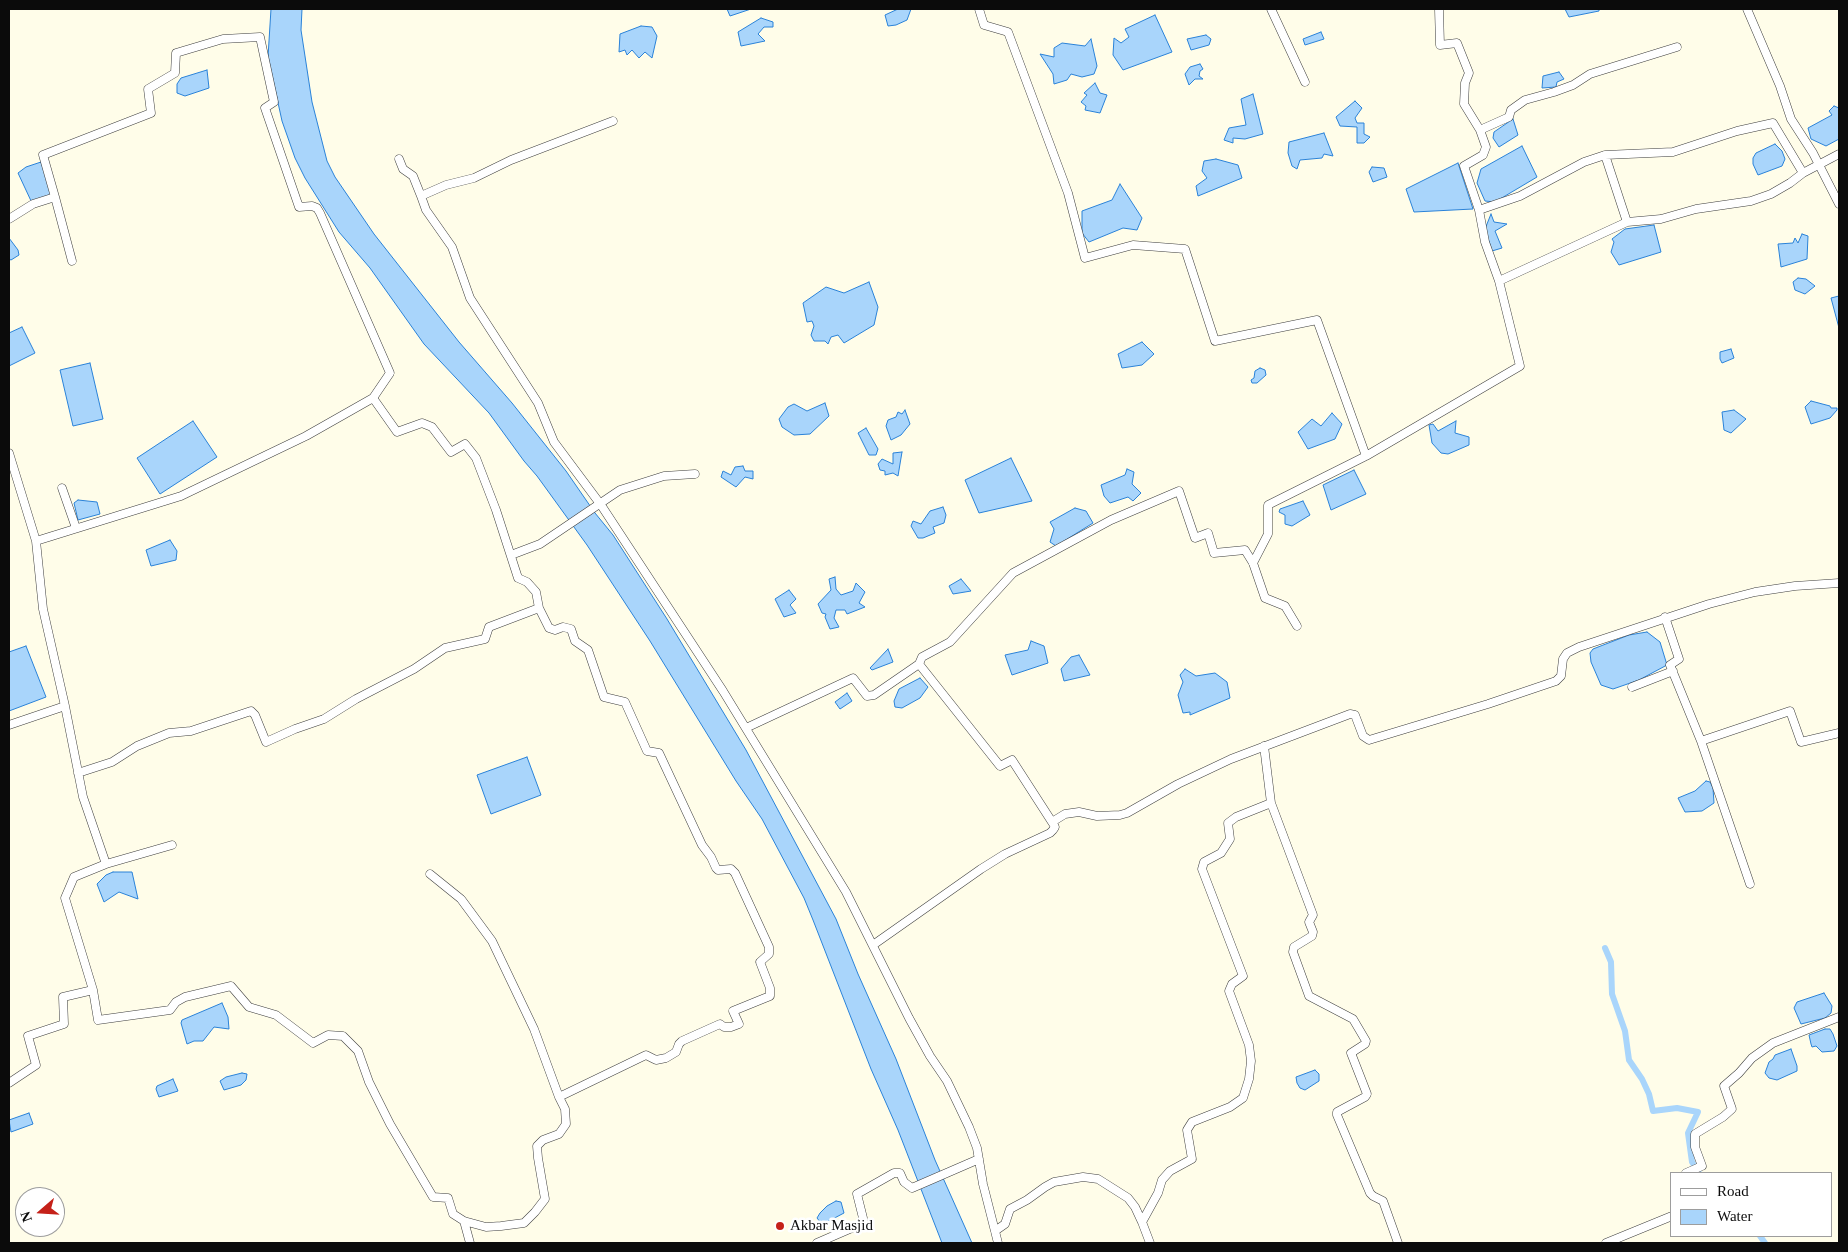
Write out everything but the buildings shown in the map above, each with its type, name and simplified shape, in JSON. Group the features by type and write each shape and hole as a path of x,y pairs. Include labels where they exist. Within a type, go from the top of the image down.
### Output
{"street":[{"path":"979,9 984,25 1008,32 1068,193 1085,258 1133,245 1186,249 1216,341 1317,320 1366,456"},
{"path":"1271,9 1305,82"},
{"path":"1253,564 1268,534 1268,505 1366,456 1520,366 1499,281 1485,242 1479,210 1464,166 1483,155 1486,147 1480,130 1464,104 1465,83 1469,73 1457,43 1440,45 1439,9"},
{"path":"1747,9 1780,86 1791,119 1813,153 1839,204"},
{"path":"36,541 181,496 306,436 373,398 390,373 320,213 317,208 312,206 299,207 265,108 274,102 260,37 222,39 176,53 175,73 148,89 151,113 44,155 72,261"},
{"path":"1480,130 1509,117 1511,110 1524,100 1554,92 1590,74 1676,47"},
{"path":"421,196 446,185 474,178 510,160 613,121"},
{"path":"1479,210 1520,196 1584,162 1605,155 1672,152 1737,131 1773,123 1803,173"},
{"path":"1499,281 1627,222 1661,219 1696,209 1751,201 1771,194 1803,173 1839,154"},
{"path":"1605,155 1627,222"},
{"path":"398,159 403,169 413,176 426,210 452,247 470,298 538,403 554,442 599,506 746,728 846,892 926,1049 952,1089 969,1127 979,1159 983,1184 998,1243"},
{"path":"9,219 33,204 55,198"},
{"path":"373,398 396,432 422,423 432,427 451,452 465,444 476,458 496,510 518,578 526,582 536,592 539,608 549,628 555,630 563,627 572,629 574,641 588,650 604,697 625,702 647,751 659,753 702,845 716,868 718,870 730,869 735,873 769,947 769,954 760,962 770,988 770,996 734,1011 739,1024 731,1027 724,1027 720,1024 682,1041 676,1052 666,1058 656,1060 646,1055 560,1097"},
{"path":"9,453 36,541 43,609 83,798 106,864"},
{"path":"511,555 540,544 599,506 620,490 664,476 695,474"},
{"path":"62,488 76,528"},
{"path":"746,728 853,678 867,696 874,695 919,664 922,656 950,642 1013,573 1111,520 1178,491 1195,538 1208,533 1214,553 1245,550 1253,564 1265,598 1285,606 1297,626"},
{"path":"1052,822 1065,814 1079,812 1097,816 1127,813 1160,793 1231,759 1350,714 1355,715 1363,736 1369,740 1488,704 1556,681 1561,676 1563,659 1567,653 1579,647 1666,617 1754,592 1795,586 1839,583"},
{"path":"78,773 112,762 137,746 170,733 191,731 251,711 255,715 266,742 324,719 356,699 414,669 445,648 485,639 489,627 539,608"},
{"path":"1666,617 1679,659 1670,664 1701,741 1750,884"},
{"path":"873,945 981,869 1005,854 1054,830 1052,822 1012,760 1000,766 919,664"},
{"path":"1632,687 1673,672"},
{"path":"9,725 65,706"},
{"path":"1701,741 1790,711 1801,742 1839,733"},
{"path":"1264,746 1271,803 1313,915 1309,922 1313,932 1312,936 1293,949 1309,996 1353,1019 1366,1041 1365,1044 1351,1053 1367,1094 1365,1097 1337,1112 1336,1115 1370,1193 1383,1201 1398,1243"},
{"path":"1142,1222 1158,1193 1162,1180 1170,1171 1192,1159 1187,1130 1192,1122 1230,1107 1243,1098 1249,1080 1252,1061 1249,1045 1229,991 1232,984 1243,976 1202,869 1204,862 1220,853 1230,839 1228,823 1236,817 1271,803"},
{"path":"172,845 106,864 74,877 65,898 92,990 98,1020 170,1010 176,1002 185,997 230,986 249,1007 276,1015 313,1043 328,1035 343,1036 358,1051 369,1082 386,1115 434,1197 448,1198 453,1214 464,1221 486,1227 524,1223 545,1199 537,1146 543,1140 558,1134 566,1124 565,1109 534,1029 492,941 461,899 430,874"},
{"path":"9,1083 36,1065 28,1036 64,1024 63,996 92,990"},
{"path":"1688,1172 1702,1166 1695,1147 1695,1134 1723,1117 1732,1109 1724,1086 1752,1058 1773,1043 1839,1017"},
{"path":"817,1243 863,1222 857,1196 859,1191 897,1172 901,1174 908,1186 912,1188 979,1159"},
{"path":"995,1231 1005,1224 1010,1209 1027,1200 1045,1186 1054,1182 1083,1177 1098,1179 1128,1198 1135,1207 1150,1243"},
{"path":"1606,1243 1670,1217"},
{"path":"464,1221 470,1243"}],"water":[{"path":"271,9 302,9 301,30 312,102 327,161 335,177 374,234 459,342 512,403 566,471 613,535 667,619 746,750 836,919 896,1059 935,1160 972,1243 942,1243 804,898 762,819 587,545 489,413 424,344 370,268 339,232 305,178 295,158 282,121 268,57"},
{"path":"727,9 751,9 730,16"},
{"path":"898,9 911,9 907,20 888,26 885,15"},
{"path":"1565,9 1599,9 1599,11 1569,17"},
{"path":"1155,15 1172,52 1123,70 1113,55 1114,38 1121,43 1129,37 1125,29"},
{"path":"761,18 773,22 773,27 764,27 758,34 765,41 741,46 738,32"},
{"path":"641,26 652,27 657,36 652,58 645,52 639,58 632,50 627,55 625,50 619,52 620,34"},
{"path":"1321,32 1324,39 1305,45 1303,39"},
{"path":"1206,35 1211,39 1209,45 1191,50 1187,39"},
{"path":"1091,39 1097,66 1094,74 1082,77 1071,74 1067,80 1054,84 1053,74 1040,54 1054,57 1054,48 1062,43 1085,46"},
{"path":"1200,64 1203,69 1200,71 1199,76 1203,79 1195,79 1189,85 1185,74 1190,67"},
{"path":"207,70 209,88 185,96 177,93 177,84 181,78"},
{"path":"1559,72 1564,79 1557,82 1556,87 1542,88 1543,76"},
{"path":"1095,83 1100,93 1107,95 1100,113 1085,110 1086,106 1081,102 1087,95 1084,93"},
{"path":"1253,94 1263,134 1245,139 1233,138 1233,143 1224,140 1229,128 1246,125 1241,99"},
{"path":"1355,101 1362,108 1355,118 1357,123 1364,123 1364,134 1370,137 1364,143 1357,143 1357,127 1340,126 1336,117"},
{"path":"1834,106 1839,108 1839,139 1826,146 1811,139 1808,128 1832,115 1829,111"},
{"path":"1513,119 1518,135 1499,147 1493,138 1494,132"},
{"path":"1324,133 1333,156 1324,154 1322,158 1300,160 1297,169 1292,166 1288,153 1289,142"},
{"path":"1775,144 1782,151 1785,159 1782,166 1758,175 1753,164 1753,158 1756,153"},
{"path":"1522,146 1537,177 1495,202 1485,201 1477,183 1481,169"},
{"path":"1216,159 1238,165 1242,178 1198,196 1196,186 1207,178 1202,171 1204,161"},
{"path":"41,162 52,195 32,203 18,173 26,167"},
{"path":"1458,163 1473,209 1414,212 1406,189"},
{"path":"1372,167 1384,168 1387,177 1373,182 1369,172"},
{"path":"1120,184 1142,218 1137,230 1123,228 1089,242 1082,233 1082,211 1112,200"},
{"path":"1491,214 1494,222 1507,224 1495,231 1502,248 1492,251 1485,229"},
{"path":"1654,225 1661,252 1619,265 1611,252 1614,242 1612,239 1625,229"},
{"path":"1802,234 1808,236 1807,259 1781,267 1778,244 1793,243 1795,238 1798,243"},
{"path":"9,238 18,250 19,255 11,260 9,259"},
{"path":"1798,278 1806,279 1815,286 1805,294 1795,290 1793,282"},
{"path":"869,282 878,307 874,325 844,343 838,335 831,337 828,344 825,341 814,341 811,335 814,326 812,321 807,322 803,303 826,287 844,293"},
{"path":"1839,296 1839,328 1831,298"},
{"path":"22,327 35,353 9,366 9,333"},
{"path":"1142,342 1154,354 1142,365 1122,368 1118,354"},
{"path":"1731,349 1734,358 1722,363 1720,352"},
{"path":"90,363 103,419 73,426 60,370"},
{"path":"1260,368 1265,370 1266,375 1257,383 1252,383 1251,380 1254,378 1255,371"},
{"path":"1811,401 1830,406 1831,408 1837,408 1837,410 1830,418 1811,424 1805,407"},
{"path":"825,403 829,416 810,434 794,435 782,427 779,419 788,407 794,404 807,411"},
{"path":"905,410 910,424 901,435 891,440 886,426 888,420 896,417 898,412 902,414"},
{"path":"1734,410 1746,419 1731,433 1724,430 1722,412"},
{"path":"1332,413 1342,424 1335,439 1308,449 1298,432 1312,419 1321,426"},
{"path":"193,421 217,457 160,494 137,458"},
{"path":"1456,421 1455,433 1469,437 1469,445 1448,454 1441,453 1432,443 1429,425 1433,424 1438,431"},
{"path":"866,428 878,449 876,455 869,455 858,433"},
{"path":"902,452 898,476 893,473 885,475 885,471 880,470 878,464 882,459 893,464 893,453"},
{"path":"1011,458 1032,501 979,513 965,480"},
{"path":"743,466 745,471 753,471 753,479 745,477 736,487 721,477 723,471 731,475 735,467"},
{"path":"1127,469 1134,472 1132,484 1141,493 1133,501 1128,497 1110,503 1104,496 1101,485 1125,475"},
{"path":"1354,470 1366,494 1331,510 1323,485"},
{"path":"78,500 97,502 100,514 78,520 74,503"},
{"path":"1303,501 1310,515 1292,526 1285,524 1285,515 1279,512 1280,509"},
{"path":"943,507 946,515 944,523 933,527 935,533 918,538 911,526 913,521 921,524 930,511"},
{"path":"1075,508 1086,511 1093,523 1056,546 1050,542 1054,529 1050,522"},
{"path":"170,540 177,551 176,560 151,566 146,550"},
{"path":"835,577 836,589 841,595 853,591 856,583 865,592 859,603 865,607 847,614 845,610 836,610 834,618 839,627 830,629 825,617 826,614 822,613 818,604 831,590 829,579"},
{"path":"961,579 971,591 953,594 949,586"},
{"path":"789,590 796,599 790,605 796,613 784,617 775,599"},
{"path":"1647,632 1660,642 1667,665 1639,680 1613,689 1601,685 1591,662 1590,653 1593,649 1629,635"},
{"path":"1031,641 1044,646 1048,663 1012,675 1005,655 1028,650"},
{"path":"26,646 46,697 9,711 9,652"},
{"path":"888,649 893,662 872,670 870,668"},
{"path":"1079,655 1090,675 1064,681 1061,669 1071,657"},
{"path":"1185,669 1196,676 1215,673 1227,682 1230,698 1190,715 1190,712 1183,713 1178,695 1183,682 1180,675"},
{"path":"920,678 928,687 920,698 902,708 895,707 894,701 899,689"},
{"path":"847,693 852,701 840,709 835,702"},
{"path":"527,757 541,795 491,814 477,775"},
{"path":"1706,781 1710,782 1713,788 1714,803 1702,811 1685,812 1678,798 1695,791"},
{"path":"113,872 132,872 138,899 119,892 104,902 97,884 106,875"},
{"path":"1824,993 1832,1006 1831,1013 1825,1018 1801,1024 1794,1008 1797,1002"},
{"path":"222,1003 228,1017 229,1029 214,1027 203,1041 194,1041 187,1044 181,1023 182,1020"},
{"path":"1830,1029 1833,1034 1837,1046 1834,1051 1822,1052 1816,1046 1812,1047 1809,1035"},
{"path":"1791,1049 1797,1071 1777,1080 1769,1078 1765,1073 1769,1062 1775,1055"},
{"path":"1315,1070 1319,1074 1319,1081 1305,1090 1300,1088 1296,1077"},
{"path":"242,1073 247,1074 246,1080 241,1085 224,1090 220,1081 226,1077"},
{"path":"173,1079 178,1091 159,1097 156,1089 157,1086"},
{"path":"29,1113 33,1124 11,1132 9,1120"},
{"path":"836,1201 841,1202 844,1213 825,1223 821,1223 817,1218 820,1213"}],"waterway":[{"path":"1605,948 1611,962 1612,994 1625,1031 1629,1060 1642,1079 1649,1094 1653,1111 1677,1108 1698,1112 1688,1133 1692,1162 1698,1172"},
{"path":"1761,1237 1765,1243"}],"place":[{"name":"Akbar Masjid","path":"780,1226"}]}
